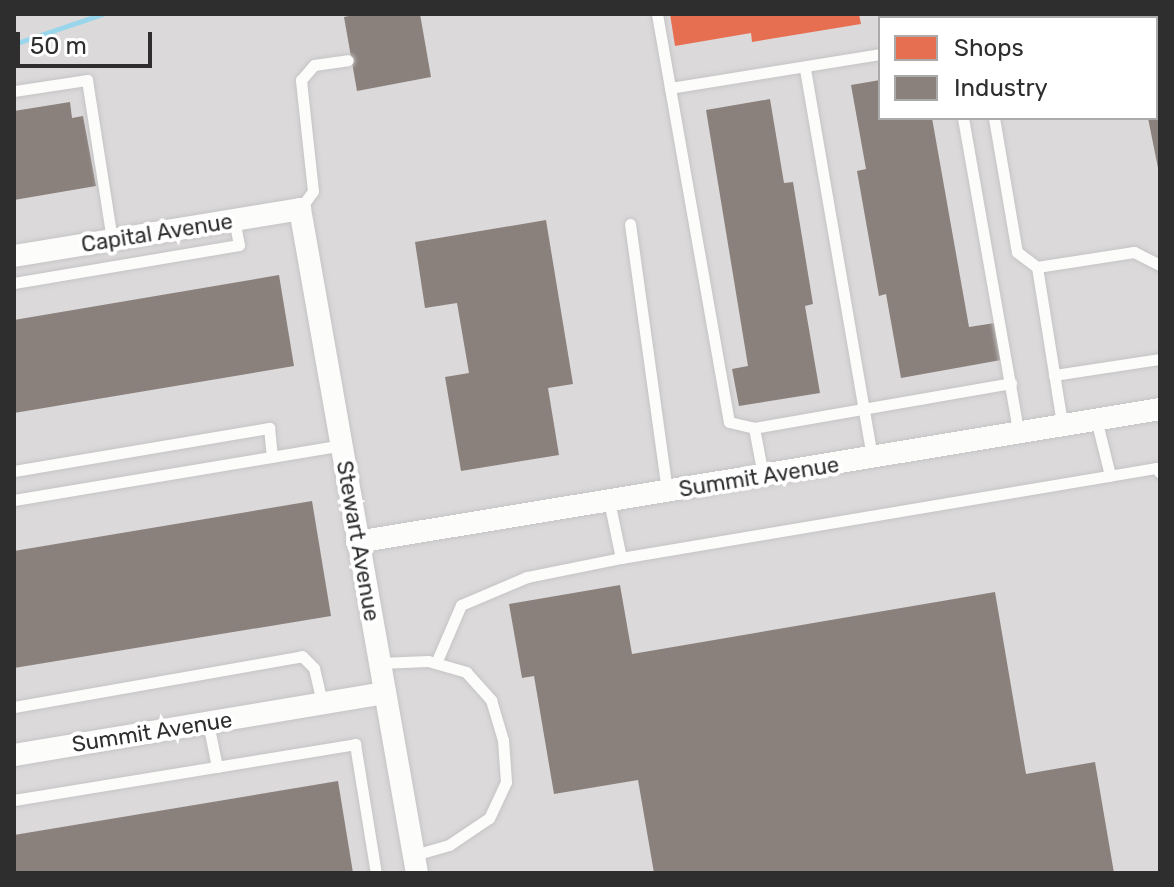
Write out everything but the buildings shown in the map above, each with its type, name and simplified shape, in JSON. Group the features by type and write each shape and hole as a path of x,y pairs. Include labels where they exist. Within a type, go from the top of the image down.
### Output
{"street":[{"name":"Capital Avenue","path":"14,256 300,209"},
{"name":"Stewart Avenue","path":"300,209 415,864"},
{"name":"Summit Avenue","path":"357,542 872,458 1018,430 1160,409"},
{"name":"Summit Avenue","path":"14,755 385,693"}],"lane":[{"path":"657,14 729,422 754,428 1011,383"},
{"path":"670,88 805,69 878,54"},
{"path":"300,209 313,191 301,80 314,65 348,60"},
{"path":"805,69 872,458"},
{"path":"14,91 87,80 112,240"},
{"path":"963,120 1018,430"},
{"path":"994,120 1017,252 1037,267 1062,423"},
{"path":"14,283 239,245 234,220"},
{"path":"630,224 667,492"},
{"path":"1037,267 1134,252 1160,265"},
{"path":"1054,375 1160,359"},
{"path":"1096,418 1110,475"},
{"path":"14,471 269,428 272,457"},
{"path":"754,428 763,476"},
{"path":"14,500 341,445"},
{"path":"436,663 461,605 527,577 621,558 1110,475 1156,468 1160,473"},
{"path":"609,501 621,558"},
{"path":"14,707 302,656 314,668 322,703"},
{"path":"380,663 436,663 466,672 491,700 503,740 506,782 489,818 415,864"},
{"path":"208,723 217,767"},
{"path":"14,800 355,744 376,873"}],"shaded area":[{"path":"14,14 1160,14 1160,873 14,873"}],"waterway":[{"path":"14,44 102,14"}]}
